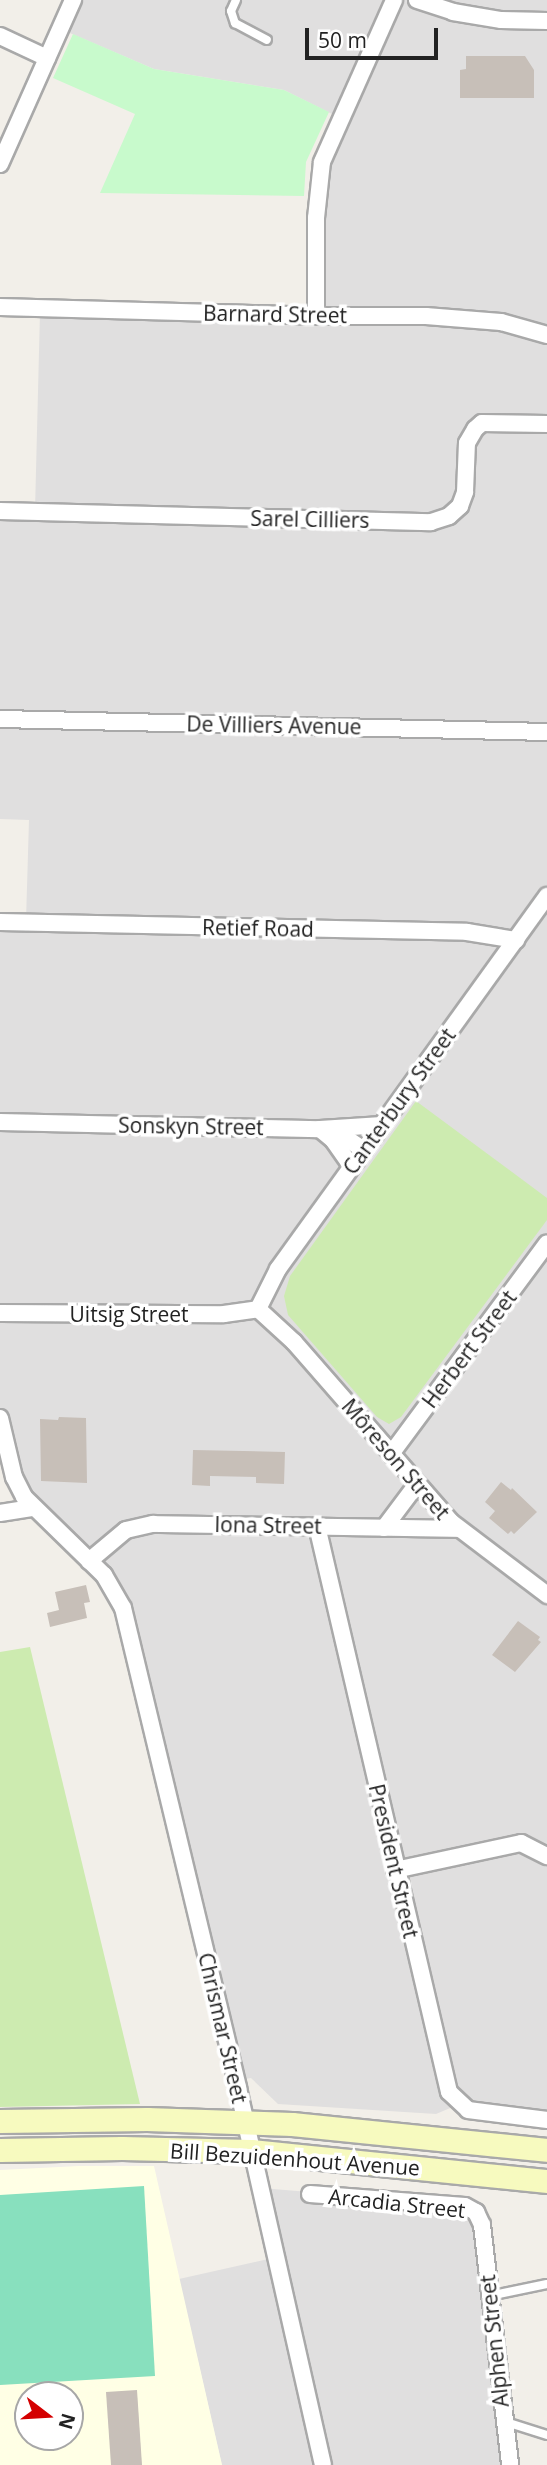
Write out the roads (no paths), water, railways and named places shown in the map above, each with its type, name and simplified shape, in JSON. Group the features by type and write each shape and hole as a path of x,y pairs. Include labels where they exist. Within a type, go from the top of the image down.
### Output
{"main road":[{"name":"Bill Bezuidenhout Avenue","path":"0,2121 246,2122 547,2150"},
{"name":"Bill Bezuidenhout Avenue","path":"0,2150 122,2148 251,2151 547,2181"}],"street":[{"path":"0,164 74,0"},
{"path":"316,316 316,218 322,163 394,0"},
{"path":"417,0 453,12 489,18 547,21"},
{"path":"0,36 47,58"},
{"name":"Barnard Street","path":"0,307 468,318 501,322 547,335"},
{"name":"Sarel Cilliers","path":"0,511 431,522 449,516 460,506 466,492 467,443 482,423 547,424"},
{"name":"De Villiers Avenue","path":"0,719 547,732"},
{"name":"Canterbury Street","path":"258,1309 278,1269 547,896"},
{"name":"Retief Road","path":"0,922 467,932 516,940"},
{"name":"Sonskyn Street","path":"0,1122 320,1129 382,1125"},
{"path":"320,1129 334,1132 364,1150"},
{"path":"320,1129 333,1140 352,1167"},
{"name":"Herbert Street","path":"391,1454 547,1243"},
{"name":"Uitsig Street","path":"0,1313 224,1314 258,1309"},
{"name":"Môreson Street","path":"258,1309 294,1342 458,1529 546,1590"},
{"name":"Chrismar Street","path":"0,1418 14,1477 32,1508 89,1561 116,1594 126,1618 246,2122 323,2465"},
{"path":"384,1528 417,1484"},
{"path":"0,1513 32,1508"},
{"name":"Iona Street","path":"89,1561 114,1537 145,1525 458,1529"},
{"name":"President Street","path":"317,1526 395,1870 449,2092 468,2110 547,2120"},
{"path":"395,1870 521,1843 547,1856"},
{"name":"Arcadia Street","path":"310,2194 465,2206 480,2217"},
{"name":"Alphen Street","path":"480,2217 510,2465"}],"lane":[{"path":"236,0 231,12 235,23 267,40"},
{"path":"489,2296 547,2284"},
{"path":"503,2421 547,2435"}]}
